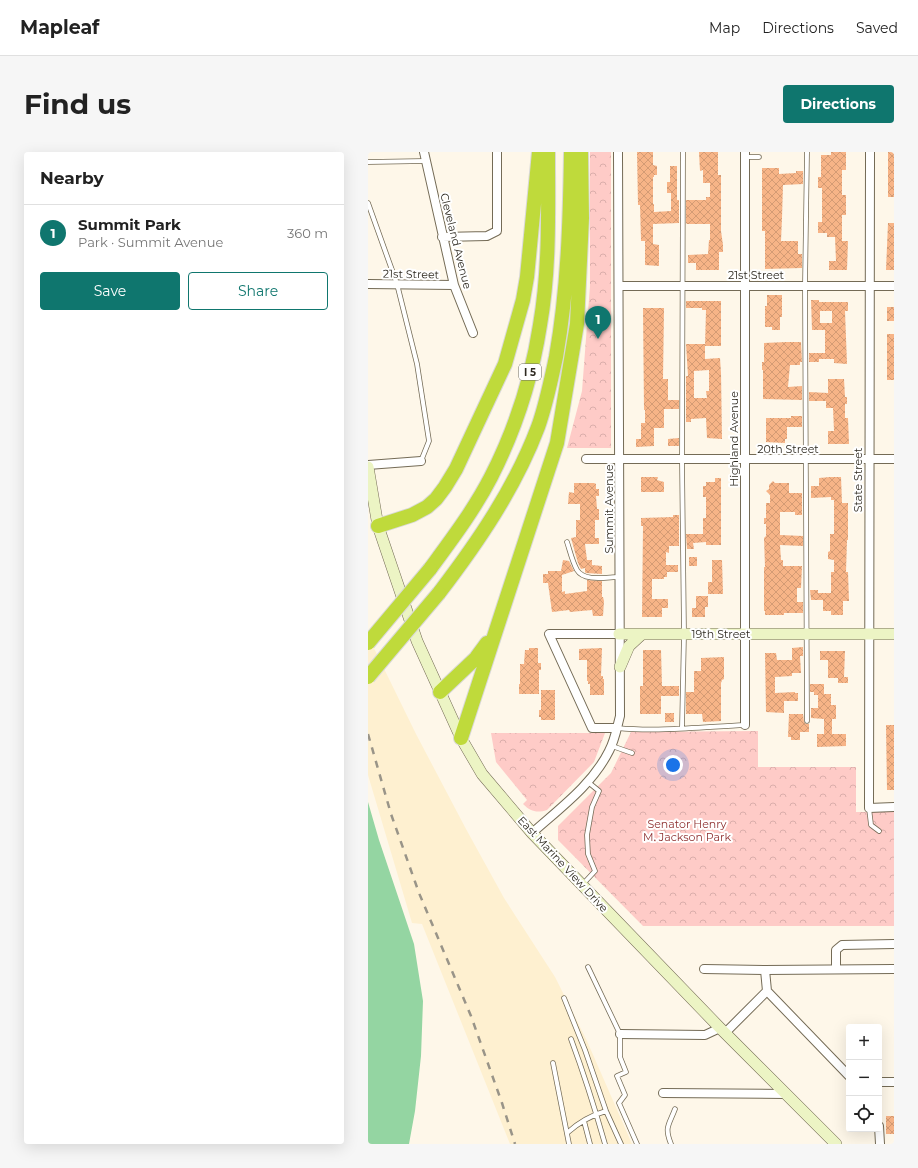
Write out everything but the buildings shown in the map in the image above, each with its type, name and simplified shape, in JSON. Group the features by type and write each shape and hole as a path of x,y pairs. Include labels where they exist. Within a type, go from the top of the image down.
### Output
{"highway":[{"path":"378,526 412,515 427,507 446,487 456,469 505,364 523,300 527,277 539,152"},
{"name":"I 5","path":"368,643 430,569 460,528 491,477 508,439 531,370 540,324 544,294 548,234 548,152"},
{"name":"I 5","path":"368,677 438,593 468,554 492,518 521,464 538,427 552,379 566,289 571,152"},
{"path":"461,738 557,443 577,324 582,218 581,152"},
{"path":"440,692 476,658 496,629"}],"main road":[{"name":"East Marine View Drive","path":"368,466 378,526 417,641 461,738 482,774 532,833 722,1030 836,1144"},
{"name":"19th Street","path":"620,634 894,634"},
{"path":"620,667 629,646 642,634"}],"street":[{"name":"Cleveland Avenue","path":"424,152 454,285 473,333"},
{"path":"442,237 487,236 497,231 497,152"},
{"name":"Summit Avenue","path":"532,833 578,792 599,768 612,746 620,716 618,152"},
{"name":"State Street","path":"869,808 870,152"},
{"name":"Highland Avenue","path":"745,155 745,726"},
{"name":"21st Street","path":"368,284 454,285"},
{"name":"21st Street","path":"619,286 894,286"},
{"name":"20th Street","path":"586,459 894,459"},
{"path":"368,466 421,462"},
{"name":"19th Street","path":"617,728 592,728 549,634 620,634"},
{"path":"869,808 894,807"},
{"path":"836,969 836,950 842,945 894,944"},
{"path":"704,969 894,969"},
{"path":"765,970 767,991 846,1073"},
{"path":"620,1034 705,1035 722,1030 767,991"},
{"path":"882,1082 894,1082"},
{"path":"663,1093 786,1094"},
{"path":"879,1132 880,1144"}],"lane":[{"path":"682,728 684,634 682,286 684,152"},
{"path":"802,157 807,154"},
{"path":"807,154 807,721"},
{"path":"745,155 759,157"},
{"path":"368,162 426,160"},
{"path":"368,203 397,284 417,364 429,441 421,462"},
{"path":"567,542 577,571 582,575 592,578 620,577"},
{"path":"617,728 632,729 745,726"},
{"path":"612,746 632,753"},
{"path":"582,885 595,871 588,854 587,835 592,807 599,791 588,782"},
{"path":"869,808 871,825 879,831"},
{"path":"588,967 620,1034 620,1057 626,1072 617,1076 625,1095 619,1103 637,1144"},
{"path":"564,998 585,1050 606,1110 621,1144"},
{"path":"571,1039 588,1087 605,1144"},
{"path":"553,1063 569,1144"},
{"path":"567,1133 584,1121 606,1110"},
{"path":"671,1144 667,1126 671,1121 675,1110"},
{"path":"584,1121 590,1144"}],"shaded area":[{"path":"368,636 416,734 466,829 504,898 555,977 587,1041 632,1144 510,1144 422,924 412,923 368,775"},
{"path":"368,802 379,840 414,944 423,1001 421,1056 415,1111 409,1144 368,1144"}],"green space":[{"path":"590,152 611,152 611,448 567,448 582,391 590,286"},
{"name":"Senator Henry M. Jackson Park","path":"758,731 758,767 856,767 856,812 894,812 894,926 643,926 558,840 558,826 611,773 631,732"},
{"path":"491,733 605,733 594,762 547,810 537,812 529,809 523,804 527,800 496,762"}],"railway":[{"path":"368,734 391,814 419,893 471,1016 515,1144"}],"place":[{"name":"Summit Park","path":"598,339"}]}
